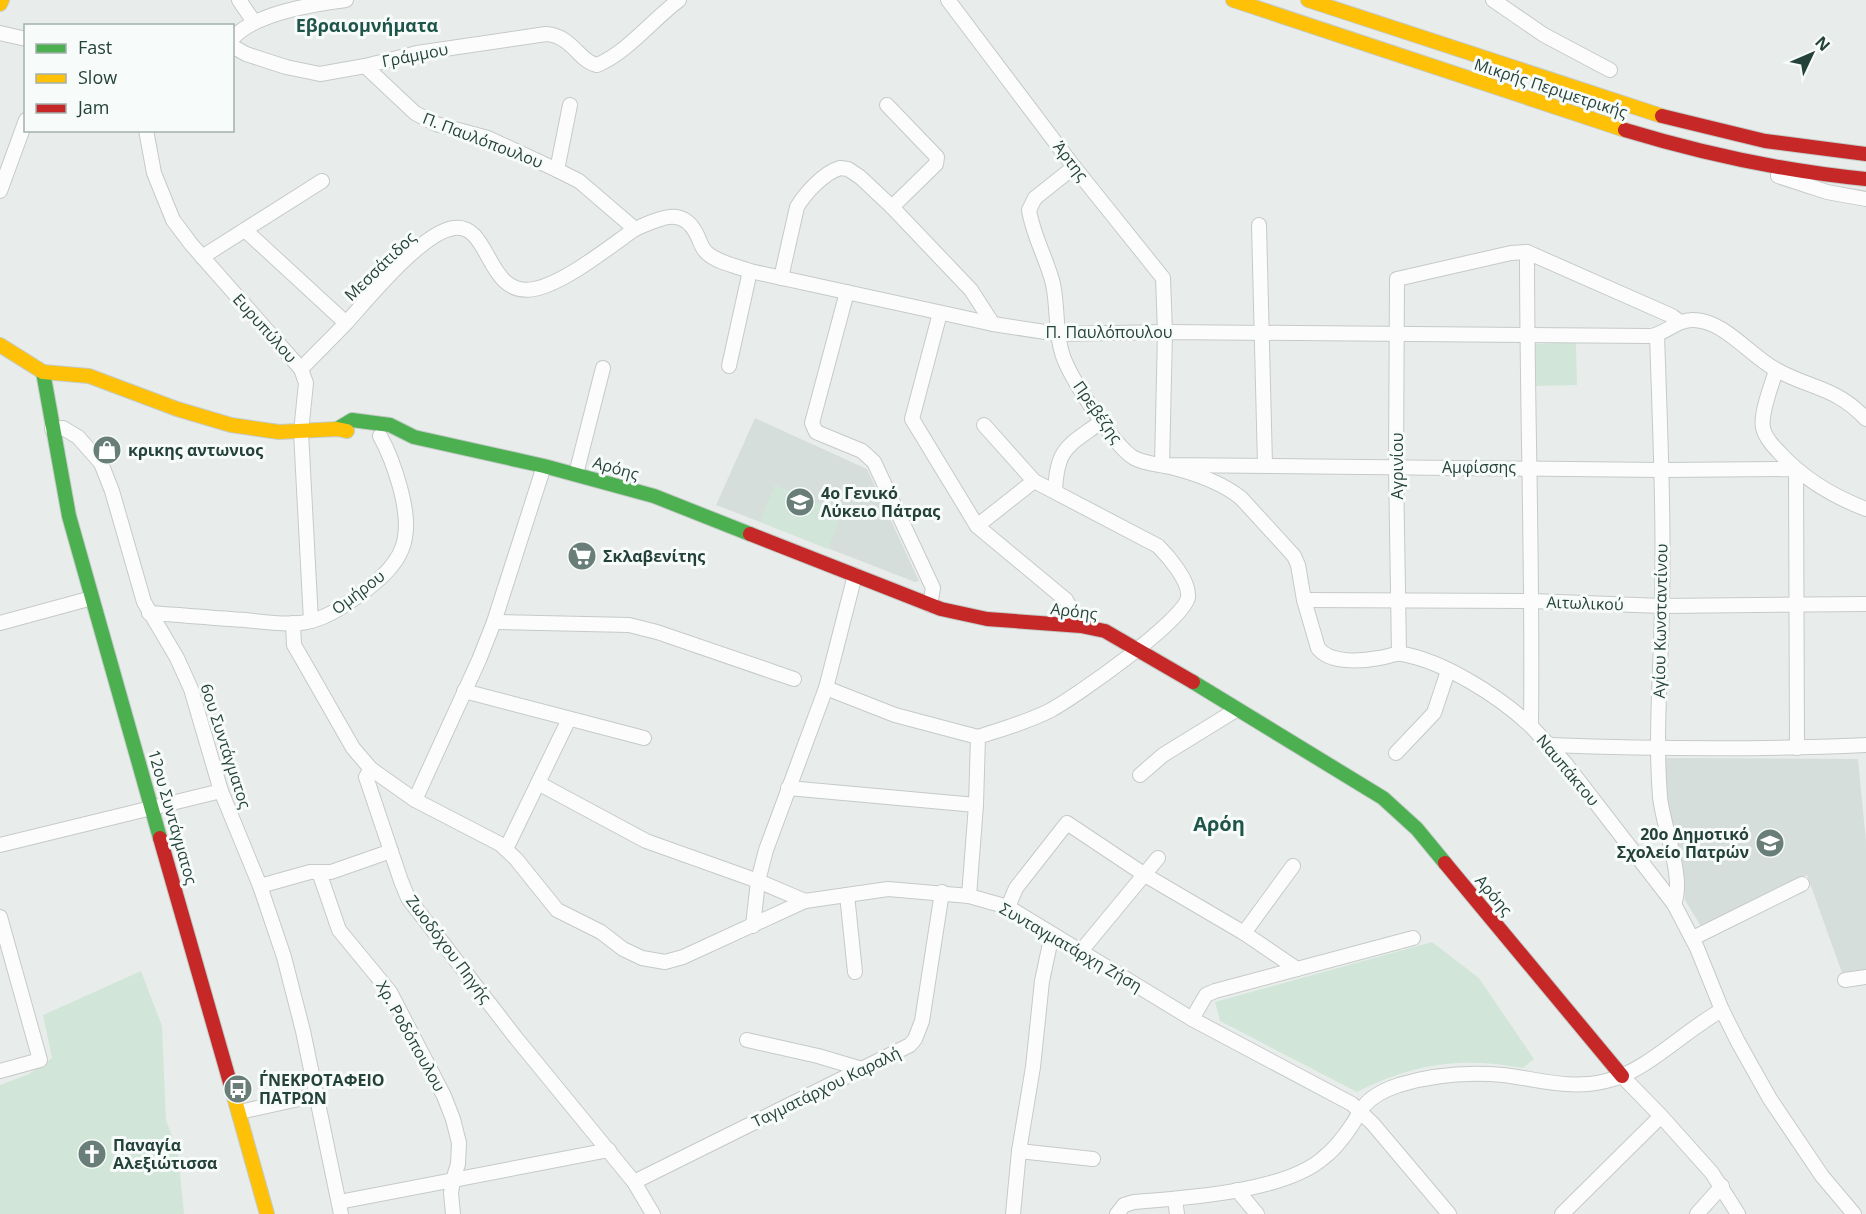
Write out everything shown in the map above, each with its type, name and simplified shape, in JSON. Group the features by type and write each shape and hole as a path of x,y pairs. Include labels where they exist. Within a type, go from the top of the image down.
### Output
{"main road":[{"path":"0,4 2,0"},
{"name":"Μικρής Περιμετρικής","path":"1233,0 1648,138 1742,163 1866,179"},
{"name":"Μικρής Περιμετρικής","path":"1308,0 1655,114 1765,141 1866,154"},
{"path":"0,345 44,372 89,376 177,409 231,425 301,432"},
{"path":"44,372 51,429"},
{"name":"Αρόης","path":"337,429 352,420 390,425 414,437"},
{"name":"12ου Συντάγματος","path":"51,429 69,516 267,1214"},
{"name":"Αρόης","path":"301,432 337,429 380,436 414,437 544,466 663,500 930,605 987,619 1081,626 1105,631 1139,649 1376,794 1402,813 1437,852 1622,1076"}],"street":[{"path":"239,0 254,22"},
{"path":"234,37 254,22 274,14 346,0"},
{"name":"Γράμμου","path":"234,47 286,68 314,74 365,66 417,53 546,34 560,36 592,65 597,65 624,49 647,25 679,0"},
{"name":"Άρτης","path":"948,0 1074,166 1163,278 1165,332 1162,465"},
{"path":"1493,0 1544,35 1610,70"},
{"path":"0,33 24,39"},
{"name":"Π. Παυλόπουλου","path":"365,66 406,106 425,119 488,138 558,170 579,181 635,229 662,218 675,216 691,225 707,253 714,258 750,271 993,324 1058,334 1165,332 1657,335 1680,322"},
{"path":"558,170 570,105"},
{"path":"887,105 937,157 936,164 892,207"},
{"path":"0,191 24,125"},
{"name":"Ευρυπύλου","path":"146,132 154,173 167,210 177,226 301,369 306,378 301,432 311,621"},
{"path":"1742,163 1827,192 1866,199"},
{"name":"Πρεβέζης","path":"1074,166 1035,198 1029,210 1053,283 1061,350 1067,367 1102,421 1133,457 1221,485 1241,498 1294,556 1298,565 1304,600 1321,652 1353,660 1379,658 1399,653"},
{"path":"781,278 797,207 801,200 833,170 840,168 853,172 892,207 971,290 993,324"},
{"path":"202,257 322,181"},
{"path":"1259,225 1264,465"},
{"name":"Μεσσάτιδος","path":"301,369 411,254 436,235 453,228 463,229 475,236 503,279 518,289 526,290 559,279 635,229"},
{"path":"245,230 346,323"},
{"path":"1523,252 1652,307 1680,322 1695,320 1717,327 1776,370 1839,396 1850,403 1866,419"},
{"name":"Αγρινίου","path":"1399,653 1396,467 1397,279 1523,252"},
{"name":"Ναυπάκτου","path":"1523,252 1527,334 1532,600 1531,726 1674,904 1693,938 1722,1010 1770,1099 1822,1176 1854,1214"},
{"path":"729,366 750,271"},
{"path":"847,292 812,423 816,432 862,451 874,462 933,588 930,605"},
{"path":"940,313 912,419 977,526 1066,600 1081,626"},
{"name":"Αγίου Κωνσταντίνου","path":"1657,335 1662,470 1662,606 1658,749 1662,815 1677,882 1678,894 1674,904"},
{"path":"576,474 603,368"},
{"path":"1776,370 1764,413 1764,430 1774,446 1796,469 1824,490 1866,509"},
{"path":"1055,491 1058,463 1066,449 1102,421"},
{"path":"826,688 895,715 978,737 1054,708 1139,649 1185,604 1188,592 1169,557 1158,546 1034,481 984,425"},
{"name":"6ου Συντάγματος","path":"51,429 63,428 78,437 101,463 112,491 142,596 149,613 177,657 191,689 221,790 260,886 284,957 318,1095 340,1208"},
{"name":"Ομήρου","path":"149,613 293,623 311,621 342,607 370,587 390,568 405,543 407,527 403,500 392,463 380,436"},
{"name":"Αμφίσσης","path":"1162,465 1662,470 1796,469"},
{"path":"415,800 494,622 544,466"},
{"path":"1796,469 1797,748"},
{"path":"977,526 1034,481"},
{"path":"753,926 758,881 766,850 826,688 855,575"},
{"path":"0,623 92,598"},
{"name":"Αιτωλικού","path":"1304,600 1532,600 1662,606 1866,604"},
{"path":"494,622 629,625 657,632 794,679"},
{"path":"293,623 294,645 353,748 370,769"},
{"path":"1399,653 1448,671 1501,702 1531,726"},
{"path":"1396,753 1434,713 1448,671"},
{"path":"464,691 644,738"},
{"path":"1140,775 1163,755 1236,710"},
{"path":"506,849 569,719"},
{"path":"969,896 976,805 978,737"},
{"path":"1549,746 1658,749 1866,745"},
{"name":"Συνταγματάρχη Ζήση","path":"370,769 415,800 506,849 557,910 600,932 623,950 660,962 676,960 805,901 888,889 969,896 1008,907 1192,1019 1330,1091 1360,1111 1449,1214"},
{"name":"Ζωοδόχου Πηγής","path":"370,769 366,777 404,889 418,912 516,1038 634,1182 653,1214"},
{"path":"538,783 646,841 758,881 805,901"},
{"path":"788,788 976,805"},
{"path":"0,845 221,790"},
{"path":"1008,907 1016,888 1067,823 1145,875 1244,933 1297,969"},
{"path":"260,886 292,875 331,872 391,851"},
{"path":"1081,951 1158,858"},
{"path":"1244,933 1293,866"},
{"name":"Χρ. Ροδόπουλου","path":"319,872 339,930 390,992 444,1096 459,1143 458,1164 451,1199 453,1214"},
{"path":"1693,938 1802,884"},
{"name":"Ταγματάρχου Καραλή","path":"634,1182 910,1045 918,1035 922,1021 942,892"},
{"path":"847,896 855,972"},
{"path":"0,917 40,1060 0,1071"},
{"path":"1013,1214 1019,1151 1033,1067 1042,981 1053,934"},
{"path":"1192,1019 1206,995 1215,991 1413,938"},
{"path":"1845,980 1866,977"},
{"path":"1117,1214 1124,1205 1134,1202 1237,1190 1291,1176 1319,1162 1346,1134 1368,1102 1390,1089 1413,1081 1441,1076 1505,1076 1566,1084 1601,1082 1622,1076 1643,1064 1722,1010"},
{"path":"747,1040 818,1056 862,1069"},
{"path":"1622,1076 1691,1149 1722,1186 1738,1214"},
{"path":"238,1112 318,1095"},
{"path":"1562,1214 1661,1116"},
{"path":"340,1208 453,1180 609,1150"},
{"path":"1019,1151 1093,1159"},
{"path":"1697,1214 1722,1186"},
{"path":"1237,1190 1257,1214"},
{"path":"1175,1199 1177,1214"}],"shaded area":[{"name":"4ο Γενικό Λύκειο Πάτρας","path":"755,418 867,469 919,581 915,582 716,505"},
{"name":"20ο Δημοτικό Σχολείο Πατρών","path":"1663,758 1858,759 1866,841 1866,970 1842,973 1807,875 1702,928 1685,900 1682,872 1669,818"}],"green space":[{"path":"1576,342 1577,385 1536,386 1535,344"},
{"path":"775,485 842,513 828,549 760,522"},
{"path":"1432,942 1479,978 1534,1059 1523,1068 1478,1063 1438,1065 1399,1074 1357,1092 1220,1021 1215,1002"},
{"path":"141,971 162,1026 166,1120 178,1152 184,1214 0,1214 0,1085 29,1074 52,1058 43,1015"}],"traffic: fast":[{"path":"43,372 69,516 160,838"},
{"path":"337,429 352,420 390,425 414,437 544,466 654,496 750,534"},
{"path":"1193,682 1383,798 1417,829 1445,863"}],"traffic: slow":[{"path":"0,4 2,0"},
{"path":"1233,0 1625,130"},
{"path":"1308,0 1662,116"},
{"path":"0,345 43,372 89,376 177,409 231,425 279,432 337,429 347,431"},
{"path":"233,1093 267,1214"}],"traffic: jam":[{"path":"1662,116 1765,141 1866,154"},
{"path":"1625,130 1744,161 1866,179"},
{"path":"750,534 941,609 987,619 1081,626 1105,631 1193,682"},
{"path":"160,838 233,1093"},
{"path":"1445,863 1622,1076"}],"place":[{"name":"κρικης αντωνιος","path":"107,450"},
{"name":"4ο Γενικό Λύκειο Πάτρας","path":"800,502"},
{"name":"Σκλαβενίτης","path":"582,556"},
{"name":"20ο Δημοτικό Σχολείο Πατρών","path":"1770,843"},
{"name":"Γ΄ΝΕΚΡΟΤΑΦΕΙΟ ΠΑΤΡΩΝ","path":"238,1089"},
{"name":"Παναγία Αλεξιώτισσα","path":"92,1154"}],"district":[{"name":"Εβραιομνήματα","path":"367,26"},
{"name":"Αρόη","path":"1219,824"}]}
